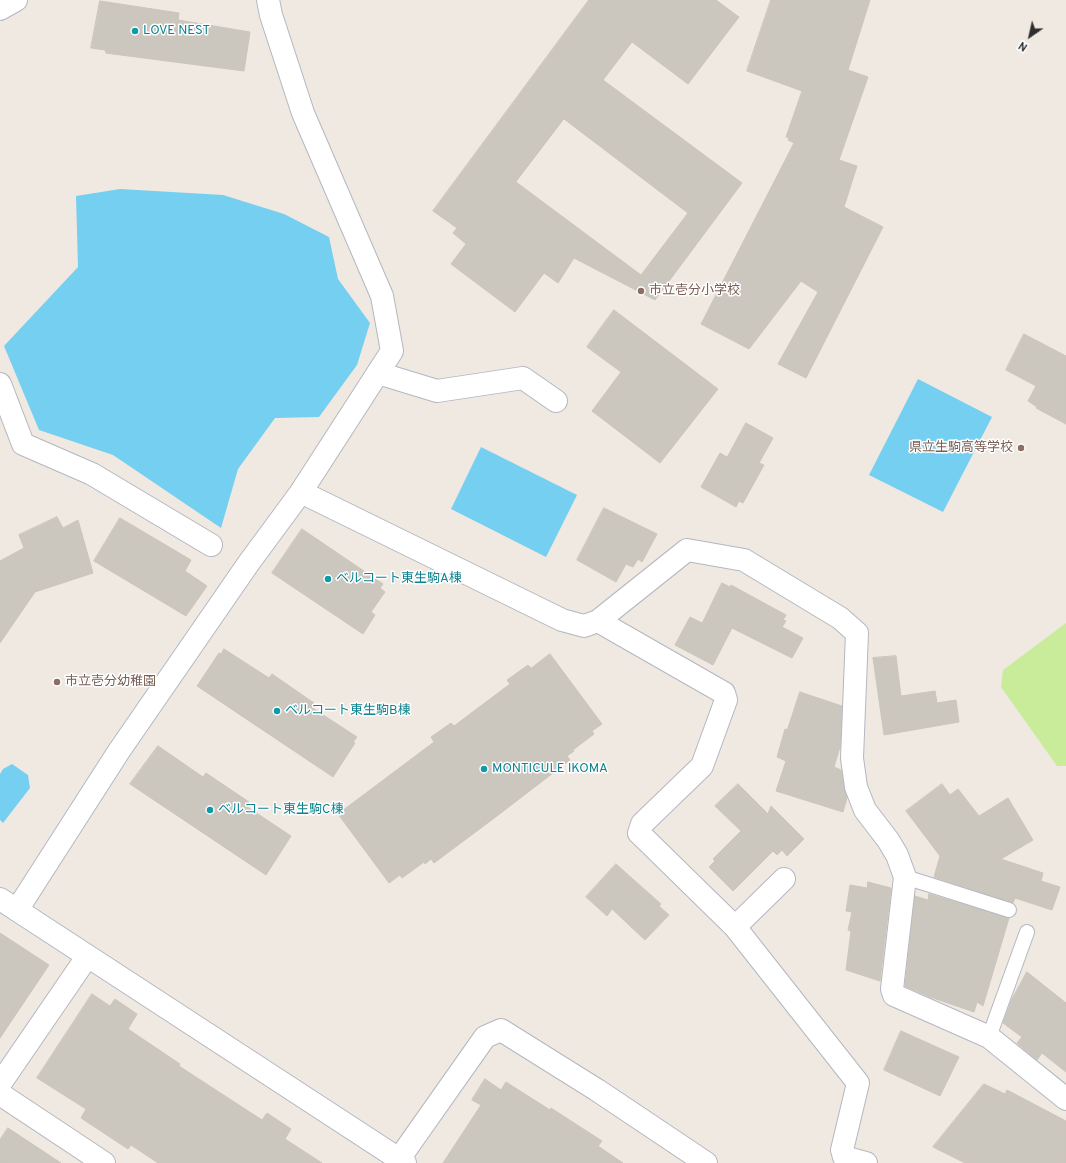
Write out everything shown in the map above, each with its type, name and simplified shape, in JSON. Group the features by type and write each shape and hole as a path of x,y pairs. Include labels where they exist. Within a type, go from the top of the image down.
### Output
{"street":[{"path":"0,9 16,0"},
{"path":"268,0 271,14 303,114 382,296 392,351 301,492 248,564 119,751 8,904 87,957 402,1161 485,1037 501,1030 597,1090 706,1163"},
{"path":"378,373 437,391 523,378 556,401"},
{"path":"0,384 23,444 92,474 211,545"},
{"path":"301,492 562,620 584,626 598,621 687,550 744,560 840,618 857,633 852,758 856,787 865,810 894,850 905,877 892,989 894,995 989,1037 1066,1099"},
{"path":"598,621 724,693 726,700 702,766 642,824 639,833 735,927 858,1083 842,1150 844,1157 866,1163"},
{"path":"735,927 784,878"},
{"path":"0,1084 87,957"},
{"path":"0,1094 104,1163"}],"lane":[{"path":"905,877 1009,910"},
{"path":"989,1037 1027,932"}],"green space":[{"path":"1066,623 1066,766 1057,766 1001,687 1003,670"}],"water":[{"path":"120,189 223,195 284,214 329,237 338,279 370,323 357,365 319,417 275,418 238,469 221,528 113,455 39,430 4,346 78,267 76,196"},
{"path":"918,379 992,417 943,512 869,475"},
{"path":"481,447 577,495 546,557 451,509"},
{"path":"12,764 28,775 30,788 3,823 0,820 0,774 3,769"}],"building":[{"path":"589,0 716,0 739,17 688,84 632,42 603,80 742,183 655,300 574,258 558,283 544,273 515,312 451,264 466,244 453,233 457,228 433,211","holes":["564,119 688,213 641,275 516,182"]},
{"path":"771,0 870,0 848,70 868,77 839,160 857,166 844,207 883,227 806,378 778,364 818,292 801,281 749,349 701,324 794,143 786,137 802,91 747,71"},
{"path":"100,1 179,13 178,20 250,32 244,71 106,53 105,50 91,48"},
{"path":"614,310 718,389 660,463 592,411 621,372 587,347"},
{"path":"1024,334 1066,356 1066,424 1036,408 1037,407 1028,401 1036,386 1006,370"},
{"path":"746,423 773,438 759,463 764,465 743,503 739,501 736,507 701,487 720,453 727,457"},
{"path":"604,508 657,534 642,562 638,559 633,567 626,564 616,582 577,560"},
{"path":"57,517 63,528 78,520 93,573 35,592 0,643 0,561 24,548 19,535"},
{"path":"120,518 191,560 185,571 207,586 186,616 94,561"},
{"name":"ベルコート東生駒A棟","path":"302,529 383,584 380,588 385,592 371,612 375,615 363,634 272,573"},
{"path":"722,583 730,587 731,585 786,615 783,620 786,621 782,627 803,638 792,658 732,628 713,665 675,645 690,617 702,623"},
{"name":"ベルコート東生駒B棟","path":"224,649 269,678 272,674 314,703 311,707 357,737 353,742 355,743 333,777 197,686 219,653 221,654"},
{"name":"MONTICULE IKOMA","path":"550,654 602,724 592,731 594,734 567,756 570,760 493,819 434,863 431,859 425,864 424,862 402,878 400,875 389,883 338,814 434,742 431,737 451,723 454,726 510,684 507,680 528,665 531,668"},
{"path":"896,656 901,696 935,691 937,703 956,700 959,722 884,735 873,658"},
{"path":"800,692 842,706 840,747 834,767 841,770 847,798 843,812 776,791 786,761 777,757 785,729 787,730"},
{"name":"ベルコート東生駒C棟","path":"158,746 203,777 206,773 249,802 246,806 291,836 266,875 130,784"},
{"path":"738,784 768,814 771,806 804,839 787,856 782,850 777,855 773,851 733,891 709,867 715,861 713,859 741,831 715,806"},
{"path":"942,784 950,795 958,789 979,816 1008,798 1033,840 1001,859 1043,873 1041,881 1060,887 1052,910 1015,898 1013,903 934,877 940,856 906,811"},
{"path":"616,864 661,904 659,906 669,915 645,940 612,909 607,916 586,897"},
{"path":"868,882 891,888 880,981 846,970 851,931 848,930 852,912 846,911 850,885 867,888"},
{"path":"929,894 1009,918 983,1006 977,1002 974,1012 930,997 905,986 915,896 928,900"},
{"path":"0,933 49,965 0,1038"},
{"path":"1027,972 1066,1003 1066,1072 1042,1053 1037,1060 1017,1043 1022,1037 1003,1023 1012,999"},
{"path":"92,994 110,1006 115,999 137,1014 128,1029 180,1064 179,1066 262,1120 267,1113 291,1129 285,1139 322,1163 158,1163 131,1145 128,1149 81,1118 86,1109 37,1078"},
{"path":"901,1031 959,1057 940,1096 884,1070"},
{"path":"485,1079 501,1090 506,1082 550,1110 551,1108 602,1141 598,1146 623,1163 443,1163 481,1105 472,1100"},
{"path":"984,1084 1005,1094 1007,1090 1066,1121 1066,1163 965,1163 933,1147"},
{"path":"8,1128 61,1163 0,1163 0,1140"}],"place":[{"name":"LOVE NEST","path":"135,31"},
{"name":"市立壱分小学校","path":"641,291"},
{"name":"県立生駒高等学校","path":"1021,448"},
{"name":"ベルコート東生駒A棟","path":"328,579"},
{"name":"市立壱分幼稚園","path":"57,682"},
{"name":"ベルコート東生駒B棟","path":"277,711"},
{"name":"MONTICULE IKOMA","path":"484,769"},
{"name":"ベルコート東生駒C棟","path":"210,810"}]}
